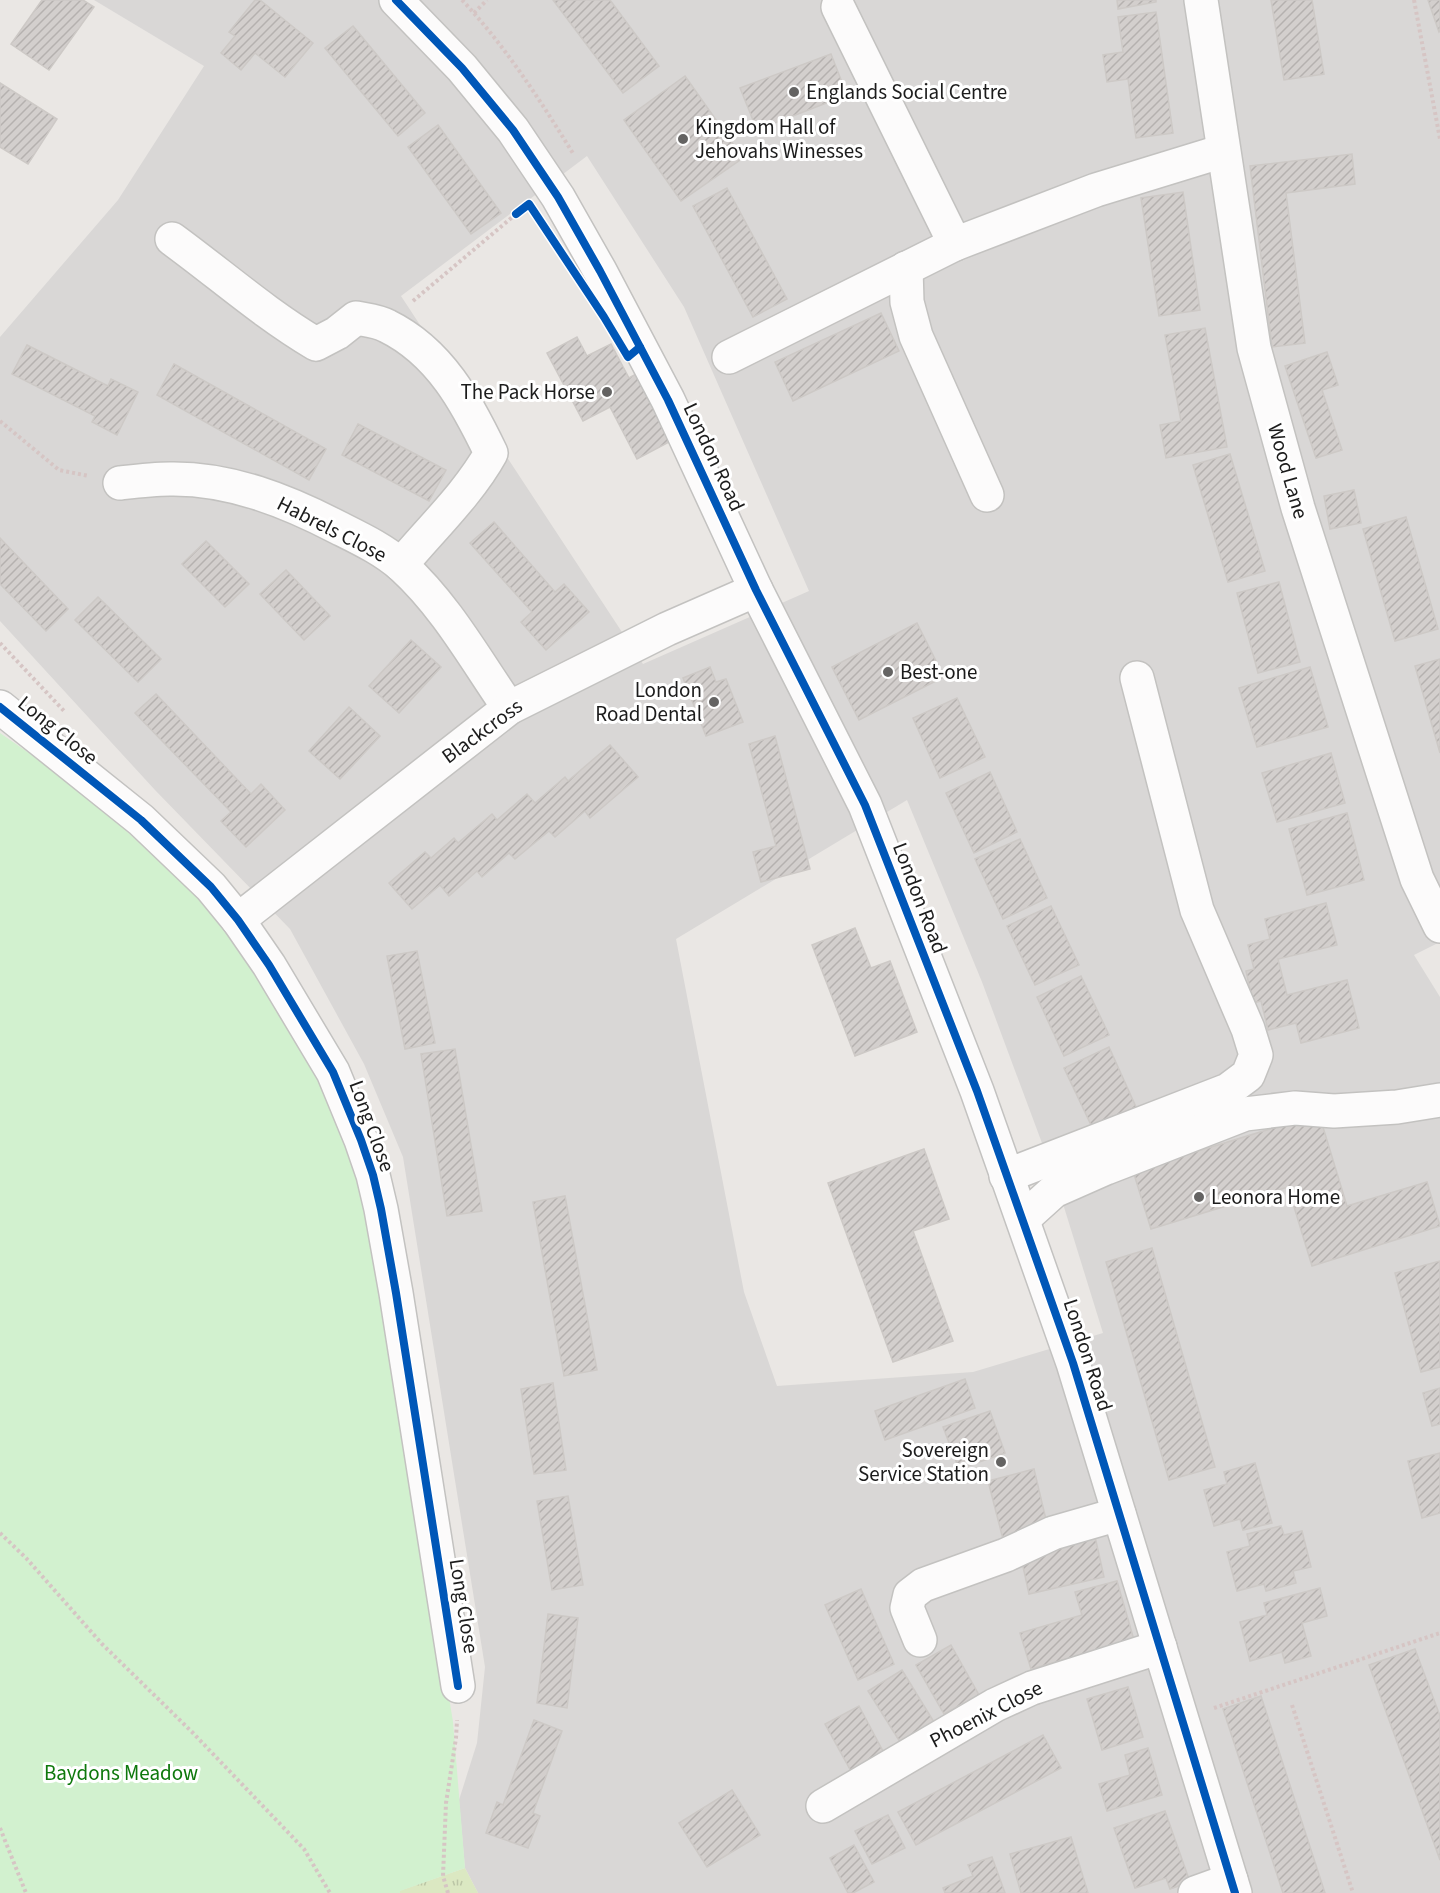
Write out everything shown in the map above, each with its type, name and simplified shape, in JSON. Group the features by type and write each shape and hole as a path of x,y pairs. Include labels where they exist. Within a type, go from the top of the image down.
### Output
{"street":[{"name":"London Road","path":"396,0 462,68 506,121 558,198 600,271 668,400 756,590 865,805 977,1091 1073,1363 1233,1887"},
{"name":"Wood Lane","path":"1201,0 1254,348 1298,508 1417,879 1440,926"},
{"path":"838,7 955,244"},
{"path":"729,357 955,244 1096,190 1223,151"},
{"path":"172,239 282,324 316,344 337,333 356,318 385,325 417,343 450,380 474,419 491,453 464,492 401,565"},
{"path":"906,268 907,302 916,336 987,495"},
{"name":"Habrels Close","path":"120,483 171,478 218,483 249,490 282,501 375,547 401,565 455,626 509,708"},
{"name":"Blackcross","path":"238,920 509,708 667,629 756,590"},
{"path":"1006,1176 1228,1090 1248,1075 1256,1055 1248,1029 1197,910 1137,678"},
{"name":"Long Close","path":"0,707 141,820 212,887 238,920 292,1003 333,1072 373,1175 396,1293 458,1686"},
{"path":"1023,1219 1054,1191 1106,1168 1245,1114 1295,1108 1334,1112 1397,1107 1440,1100"},
{"path":"920,1640 907,1608 910,1594 923,1585 1006,1555 1053,1533 1119,1514"},
{"name":"Phoenix Close","path":"823,1806 995,1705 1032,1688 1160,1647"},
{"path":"1195,1893 1233,1887"}],"path":[{"path":"474,13 487,0"},
{"path":"1414,0 1440,139"},
{"path":"385,325 519,211"},
{"path":"0,421 59,470 120,483"},
{"path":"0,1533 26,1558 102,1644 192,1732 304,1848 330,1893"},
{"path":"1182,1719 1440,1633"},
{"path":"448,1893 443,1876 446,1803 456,1738 458,1686"},
{"path":"1292,1705 1353,1893"},
{"path":"0,1828 26,1893"}],"shaded area":[{"path":"94,0 1440,0 1440,942 1414,955 1440,997 1440,1893 478,1893 465,1868 459,1800 477,1743 485,1667 403,1157 364,1064 290,929 155,790 0,621 0,337 118,200 204,66","holes":["587,156 684,307 809,591 643,664 401,296","907,800 982,982 1055,1178 1103,1333 973,1372 777,1386 744,1292 676,939"]}],"green space":[{"name":"Baydons Meadow","path":"0,733 78,787 222,918 268,975 361,1162 380,1264 453,1722 465,1868 400,1891 400,1893 0,1893"},
{"path":"465,1868 478,1893 400,1893 399,1891"}],"building":[{"path":"42,0 83,0 94,7 49,70 11,44"},
{"path":"255,0 260,0 313,43 285,77 255,53 241,70 221,53 235,36 229,32"},
{"path":"553,0 610,0 659,66 623,93"},
{"path":"1117,0 1156,0 1156,2 1118,9"},
{"path":"1271,0 1312,0 1324,74 1284,80"},
{"path":"1428,0 1440,0 1439,32"},
{"path":"1156,12 1173,133 1136,138 1128,79 1107,82 1103,55 1123,52 1118,17"},
{"path":"353,26 425,113 398,136 325,48"},
{"name":"Englands Social Centre","path":"831,54 847,95 757,130 740,88"},
{"name":"Kingdom Hall of Jehovahs Winesses","path":"685,76 743,158 681,201 624,120"},
{"path":"0,83 57,119 28,164 0,147"},
{"path":"438,125 501,213 471,234 408,147"},
{"path":"1352,154 1355,184 1286,193 1305,343 1272,347 1250,166"},
{"path":"727,188 787,299 753,317 693,206"},
{"path":"1183,192 1200,310 1159,316 1141,198"},
{"path":"881,313 899,351 793,401 775,362"},
{"path":"1205,328 1227,447 1166,458 1160,425 1181,421 1165,335"},
{"name":"The Pack Horse","path":"577,337 587,356 611,344 629,378 636,374 671,441 637,459 610,407 583,421 547,353"},
{"path":"27,345 108,386 111,379 138,392 117,435 92,422 95,416 12,374"},
{"path":"1327,352 1338,385 1322,390 1342,450 1316,458 1285,366"},
{"path":"174,364 326,449 309,480 157,395"},
{"path":"358,424 446,470 429,501 342,455"},
{"path":"1230,454 1265,571 1228,582 1193,465"},
{"path":"1354,490 1361,523 1330,529 1324,496"},
{"path":"1406,517 1438,629 1395,641 1363,529"},
{"path":"494,522 555,592 564,584 589,612 546,650 521,622 532,612 470,543"},
{"path":"0,538 68,609 46,631 0,584"},
{"path":"206,541 249,584 225,607 182,564"},
{"path":"286,570 330,616 304,640 260,594"},
{"path":"1279,582 1300,662 1258,673 1237,593"},
{"path":"98,597 161,659 138,682 75,620"},
{"name":"Best-one","path":"917,623 944,677 859,720 832,667"},
{"path":"411,640 441,667 399,713 369,686"},
{"path":"1440,659 1440,753 1415,666"},
{"name":"London Road Dental","path":"710,667 716,682 726,679 743,722 706,736 683,678"},
{"path":"1310,667 1328,727 1257,747 1239,688"},
{"path":"156,694 251,794 261,784 285,810 246,847 221,821 231,812 135,713"},
{"path":"957,698 985,757 940,778 913,718"},
{"path":"349,707 380,736 340,779 309,751"},
{"path":"775,736 810,869 761,882 753,852 776,846 749,744"},
{"path":"610,745 638,777 590,818 585,811 555,837 549,831 515,859 509,853 482,877 477,871 449,896 440,885 412,909 389,883 425,852 431,858 454,838 458,843 492,814 497,820 527,794 535,803 565,777 568,781"},
{"path":"1331,753 1345,803 1277,822 1262,773"},
{"path":"990,772 1017,832 974,853 946,793"},
{"path":"1347,813 1364,880 1307,895 1289,829"},
{"path":"1020,839 1047,898 1003,919 975,859"},
{"path":"1326,903 1337,945 1278,959 1287,995 1347,980 1359,1028 1301,1043 1296,1023 1268,1030 1261,1001 1253,1003 1246,971 1254,969 1248,945 1270,939 1265,919"},
{"path":"1051,906 1079,965 1035,985 1007,926"},
{"path":"855,928 871,968 890,961 917,1032 855,1056 812,945"},
{"path":"417,951 435,1043 405,1049 387,956"},
{"path":"1081,976 1109,1035 1064,1056 1037,997"},
{"path":"1109,1047 1136,1107 1092,1127 1064,1068"},
{"path":"455,1049 482,1211 447,1216 421,1054"},
{"name":"Leonora Home","path":"1319,1114 1347,1206 1427,1182 1440,1226 1312,1266 1288,1187 1151,1229 1133,1171"},
{"path":"924,1149 949,1219 913,1231 953,1341 893,1362 828,1183"},
{"path":"565,1196 597,1370 564,1376 533,1202"},
{"path":"1152,1248 1215,1467 1169,1480 1106,1262"},
{"path":"1440,1261 1440,1367 1421,1372 1395,1273"},
{"path":"965,1379 975,1408 885,1440 875,1411"},
{"path":"553,1383 566,1470 534,1474 521,1389"},
{"path":"1440,1388 1440,1424 1432,1426 1423,1393"},
{"path":"990,1411 1005,1453 959,1469 943,1427"},
{"path":"1440,1453 1440,1513 1422,1518 1408,1461"},
{"path":"1255,1463 1272,1523 1243,1530 1240,1519 1214,1526 1204,1490 1227,1484 1224,1472"},
{"path":"1034,1469 1048,1528 1003,1539 988,1481"},
{"path":"568,1496 583,1585 552,1590 537,1501"},
{"path":"1281,1526 1284,1535 1302,1531 1311,1567 1293,1571 1296,1583 1266,1591 1264,1584 1237,1591 1227,1552 1250,1546 1247,1534"},
{"path":"1094,1532 1104,1577 1029,1594 1022,1562 1042,1557 1039,1544"},
{"path":"1117,1581 1134,1640 1031,1669 1020,1633 1082,1615 1075,1592"},
{"path":"1320,1588 1327,1616 1302,1623 1311,1656 1285,1663 1282,1652 1250,1661 1240,1622 1267,1615 1264,1603"},
{"path":"861,1589 894,1664 858,1680 825,1605"},
{"path":"548,1614 578,1618 567,1708 537,1703"},
{"path":"951,1645 979,1695 944,1714 916,1665"},
{"path":"1415,1649 1440,1716 1440,1860 1369,1665"},
{"path":"902,1670 934,1722 900,1742 868,1691"},
{"path":"1128,1687 1143,1737 1102,1750 1087,1699"},
{"path":"1261,1696 1325,1893 1283,1893 1223,1709"},
{"path":"859,1706 885,1755 852,1773 825,1724"},
{"path":"534,1720 562,1731 533,1813 540,1816 528,1848 486,1833 497,1802 503,1805"},
{"path":"1043,1735 1061,1768 916,1845 898,1812"},
{"path":"1148,1748 1162,1795 1107,1811 1099,1784 1130,1775 1125,1755"},
{"path":"732,1790 760,1835 707,1867 679,1823"},
{"path":"1165,1811 1190,1882 1170,1889 1166,1878 1135,1888 1114,1828"},
{"path":"888,1815 905,1848 872,1864 855,1831"},
{"path":"1071,1837 1088,1893 1021,1893 1010,1854"},
{"path":"854,1845 874,1882 853,1893 848,1893 830,1858"},
{"path":"992,1857 1005,1893 945,1893 943,1888 973,1876 968,1865"}],"cycle path":[{"path":"396,0 462,68 513,130 558,197 668,400 756,590 865,805 977,1091 1073,1363 1235,1893"},
{"path":"516,214 529,204 628,357 640,347"},
{"path":"0,707 141,820 211,887 238,920 269,965 333,1072 361,1140 381,1209 458,1686"}],"place":[{"name":"Englands Social Centre","path":"794,92"},
{"name":"Kingdom Hall of Jehovahs Winesses","path":"683,139"},
{"name":"The Pack Horse","path":"607,392"},
{"name":"Best-one","path":"888,672"},
{"name":"London Road Dental","path":"714,702"},
{"name":"Leonora Home","path":"1199,1197"},
{"name":"Sovereign Service Station","path":"1001,1462"}]}
